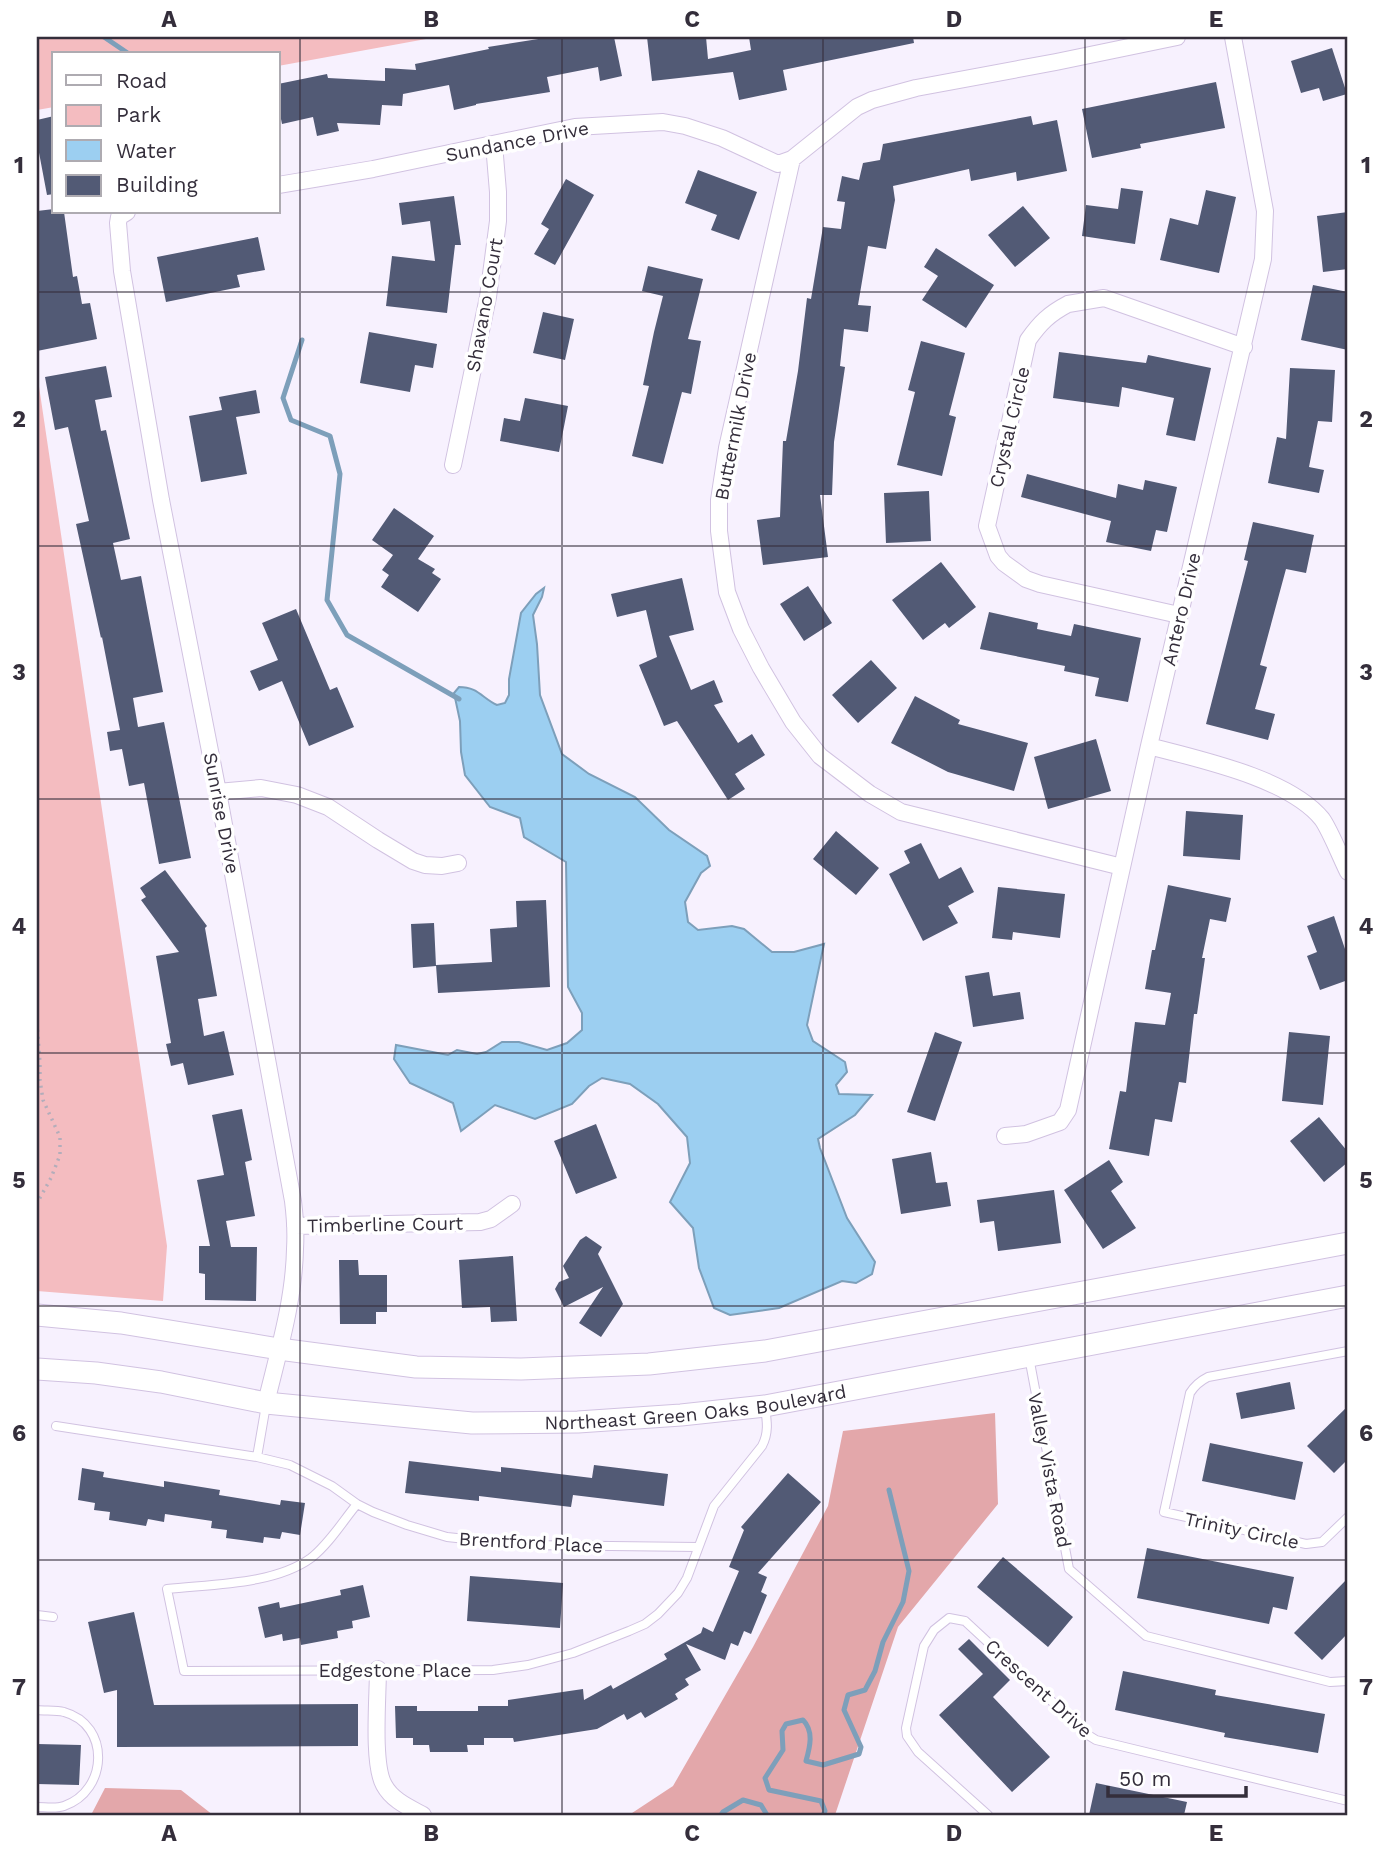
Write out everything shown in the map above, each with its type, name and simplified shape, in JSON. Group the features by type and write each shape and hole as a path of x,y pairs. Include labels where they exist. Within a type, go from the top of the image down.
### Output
{"main road":[{"path":"37,1315 121,1323 279,1349 416,1367 522,1369 649,1364 765,1351 1348,1244"},
{"name":"Northeast Green Oaks Boulevard","path":"37,1368 152,1380 266,1403 472,1423 578,1422 765,1406 1348,1296"}],"street":[{"path":"792,159 857,107 872,100 916,88 1177,37"},
{"name":"Antero Drive","path":"1005,1136 1026,1134 1060,1122 1068,1110 1179,615 1263,259 1265,211 1233,37"},
{"name":"Sundance Drive","path":"280,185 373,169 575,127 663,122 722,138 778,164 792,159"},
{"name":"Shavano Court","path":"453,465 488,297 498,221 494,144"},
{"name":"Buttermilk Drive","path":"792,159 727,448 719,500 719,531 727,592 741,629 793,722 820,756 870,794 901,812 1122,867"},
{"name":"Sunrise Drive","path":"123,218 122,271 161,500 289,1176 295,1226 293,1272 266,1403"},
{"name":"Crystal Circle","path":"1179,615 1040,584 1026,579 998,556 987,526 1028,340 1040,322 1068,304 1104,299 1244,347"},
{"path":"1149,746 1264,780 1299,799 1322,819 1348,872"},
{"path":"218,792 261,788 297,795 328,807 413,861 442,866 458,863"},
{"name":"Timberline Court","path":"295,1226 480,1222 491,1219 512,1204"},
{"path":"378,1669 377,1762 384,1785 398,1802 423,1815"}],"lane":[{"name":"Trinity Circle","path":"1348,1351 1208,1377 1194,1386 1190,1393 1164,1512 1306,1544 1322,1542 1348,1517"},
{"name":"Valley Vista Road","path":"1029,1356 1069,1569 1146,1636 1330,1682 1348,1681"},
{"path":"257,1457 266,1403"},
{"name":"Edgestone Place","path":"357,1504 313,1556 288,1570 254,1580 167,1589 184,1671 472,1671 512,1668 573,1653 645,1624 659,1614 678,1593 687,1578 714,1506 762,1446 767,1432 765,1406"},
{"name":"Brentford Place","path":"57,1426 257,1457 290,1465 311,1474 357,1504 387,1519 447,1537 523,1545 698,1547"},
{"path":"37,1615 53,1617"},
{"name":"Crescent Drive","path":"988,1815 918,1752 907,1736 906,1728 924,1646 941,1623 949,1618 965,1621 1096,1740 1348,1801"},
{"path":"37,1710 63,1711 78,1718 89,1729 99,1760 96,1776 88,1790 76,1801 61,1807 37,1807"}],"path":[{"path":"37,1023 43,1100 60,1137 60,1155 37,1202"}],"green space":[{"path":"37,37 437,37 280,66 280,52 52,52 52,107 37,110"},
{"path":"37,373 167,1246 163,1301 37,1291"}],"shaded area":[{"path":"995,1413 998,1504 898,1627 835,1815 629,1815 673,1786 753,1647 828,1506 843,1431"},
{"path":"105,1788 181,1790 213,1815 91,1815"}],"water":[{"path":"544,588 533,615 540,695 562,754 589,774 635,797 669,830 707,856 710,866 701,873 685,902 688,922 698,930 732,926 744,929 772,952 794,952 824,944 807,1025 813,1041 845,1062 847,1072 836,1085 839,1094 872,1095 855,1115 818,1139 847,1218 875,1262 872,1274 856,1283 842,1281 779,1308 730,1315 714,1308 699,1268 693,1228 670,1202 690,1163 687,1137 658,1104 630,1084 602,1078 589,1086 572,1104 535,1119 495,1105 461,1131 453,1103 410,1083 394,1059 396,1045 448,1055 457,1050 477,1054 486,1052 502,1042 519,1042 547,1050 567,1043 582,1030 582,1013 568,987 566,862 524,837 520,818 490,807 465,775 460,721 454,693 459,687 465,687 497,705 505,703 509,695 509,679 521,613"}],"building":[{"path":"551,37 614,37 622,76 600,81 598,67 547,77 550,92 454,110 449,85 403,94 402,106 382,105 380,125 337,123 339,131 317,136 313,117 282,124 280,84 327,74 328,78 385,81 385,68 416,70 415,64 489,49 488,47"},
{"path":"647,37 706,37 708,59 751,50 749,37 913,37 914,43 783,70 787,90 739,100 733,72 652,81"},
{"path":"1332,48 1347,94 1323,101 1319,88 1301,93 1291,61"},
{"path":"1216,82 1225,128 1140,144 1141,148 1092,158 1082,109"},
{"path":"52,116 52,194 47,195 37,142 37,120"},
{"path":"1031,116 1033,125 1057,120 1067,171 1017,181 1016,172 971,181 969,169 893,186 895,200 886,249 868,246 858,305 871,306 868,332 844,329 840,366 845,367 834,442 832,495 820,495 828,557 763,565 757,520 780,517 783,441 786,441 798,371 807,298 811,299 823,227 841,229 845,202 837,201 842,176 859,180 863,163 880,160 883,144"},
{"path":"698,170 757,192 739,240 711,230 717,215 685,203"},
{"path":"566,179 594,195 555,265 534,254 549,229 541,224"},
{"path":"1121,188 1143,191 1135,244 1082,236 1086,205 1118,209"},
{"path":"1206,190 1236,197 1219,273 1160,260 1170,218 1198,225"},
{"path":"454,196 461,245 455,245 447,313 386,306 392,256 435,261 430,221 402,225 399,203"},
{"path":"1023,206 1050,238 1015,267 988,235"},
{"path":"52,209 52,214 64,214 73,277 77,276 82,304 90,303 97,339 37,351 37,211"},
{"path":"1348,212 1348,269 1323,272 1317,216"},
{"path":"258,237 265,270 237,275 240,287 166,302 157,257"},
{"path":"936,248 994,285 966,328 922,300 938,276 924,267"},
{"path":"648,266 703,279 688,339 701,341 691,394 682,392 663,464 632,456 649,386 643,385 663,296 642,291"},
{"path":"1313,285 1348,292 1348,350 1301,340"},
{"path":"543,312 574,319 565,360 533,353"},
{"path":"369,332 437,344 433,368 415,365 410,392 360,383"},
{"path":"921,341 965,353 949,415 956,417 942,476 897,465 915,392 908,390"},
{"path":"1059,352 1146,363 1148,355 1211,368 1195,441 1166,435 1174,398 1122,387 1119,407 1053,398"},
{"path":"106,366 112,397 95,400 101,431 106,430 130,539 113,543 121,580 141,576 163,692 133,698 138,727 164,722 191,858 159,864 144,783 129,786 122,749 110,751 107,732 120,730 76,524 89,521 68,427 55,430 45,377"},
{"path":"1290,368 1335,370 1332,422 1318,421 1309,467 1324,470 1319,493 1268,483 1277,437 1286,439"},
{"path":"256,390 260,413 236,417 247,474 201,482 189,416 222,410 219,397"},
{"path":"525,398 568,406 559,452 500,441 504,418 520,421"},
{"path":"1027,474 1116,498 1118,484 1143,490 1145,480 1177,487 1167,532 1156,530 1151,551 1106,542 1111,521 1021,497"},
{"path":"929,491 931,541 886,543 884,493"},
{"path":"394,508 434,536 418,559 435,569 432,573 441,579 418,612 381,587 389,575 382,570 393,555 372,540"},
{"path":"1253,522 1314,535 1306,573 1286,569 1260,665 1267,667 1255,709 1275,714 1268,740 1206,724 1248,561 1244,560"},
{"path":"941,562 976,607 949,628 945,623 923,640 892,600"},
{"path":"682,578 694,630 669,636 691,690 714,680 723,702 714,705 738,743 752,734 765,755 735,774 745,789 728,800 677,721 664,726 639,665 657,657 646,610 617,617 611,594"},
{"path":"808,586 832,623 804,641 780,604"},
{"path":"296,609 330,690 337,687 354,727 309,746 282,681 259,691 250,671 278,660 262,623"},
{"path":"989,612 1038,623 1037,629 1071,636 1074,624 1141,638 1128,702 1095,696 1099,678 1064,671 1065,666 980,649"},
{"path":"871,660 897,688 858,723 832,695"},
{"path":"915,696 960,720 958,724 1028,743 1014,791 948,772 891,743"},
{"path":"1096,739 1111,791 1048,809 1034,757"},
{"path":"1186,811 1243,815 1240,860 1183,856"},
{"path":"836,831 879,868 856,895 813,859"},
{"path":"921,843 939,879 961,867 974,892 948,906 958,923 923,941 889,874 910,863 904,851"},
{"path":"165,870 207,926 205,928 217,996 198,999 204,1036 224,1031 234,1075 188,1085 183,1063 171,1066 166,1044 171,1043 156,956 179,952 141,900 146,897 140,888"},
{"path":"1168,885 1231,898 1226,922 1210,919 1202,958 1205,958 1197,1014 1194,1014 1186,1083 1179,1082 1172,1122 1155,1119 1149,1156 1109,1149 1120,1091 1126,1092 1135,1022 1165,1025 1171,993 1145,989"},
{"path":"998,887 1065,894 1060,938 1013,932 1012,940 992,938"},
{"path":"546,900 550,987 438,993 436,965 492,962 490,929 517,927 516,901"},
{"path":"1334,916 1348,958 1348,980 1320,990 1307,956 1317,952 1307,926"},
{"path":"434,923 436,966 413,968 411,924"},
{"path":"989,972 993,996 1020,992 1024,1019 973,1027 965,976"},
{"path":"935,1032 962,1042 935,1121 907,1112"},
{"path":"1289,1032 1330,1036 1323,1105 1282,1101"},
{"path":"242,1109 252,1160 245,1162 255,1216 226,1221 231,1247 257,1247 256,1301 205,1300 205,1274 199,1273 199,1246 210,1246 197,1180 224,1175 212,1115"},
{"path":"1319,1117 1348,1152 1348,1162 1324,1182 1290,1141"},
{"path":"596,1124 617,1178 576,1194 554,1141"},
{"path":"931,1152 936,1183 947,1182 951,1206 901,1214 892,1159"},
{"path":"1109,1160 1123,1182 1111,1191 1136,1228 1103,1249 1064,1190"},
{"path":"1054,1190 1061,1243 998,1251 994,1221 980,1223 977,1200"},
{"path":"586,1236 602,1247 598,1254 623,1304 601,1337 579,1323 603,1287 564,1307 555,1289 559,1282 569,1278 563,1266 580,1240"},
{"path":"513,1256 517,1321 491,1322 490,1307 462,1308 459,1260"},
{"path":"339,1260 358,1260 359,1275 387,1275 387,1312 376,1312 376,1324 340,1324"},
{"path":"1290,1382 1295,1409 1241,1419 1236,1393"},
{"path":"1348,1406 1348,1459 1334,1473 1307,1446"},
{"path":"1210,1443 1303,1462 1295,1500 1202,1481"},
{"path":"409,1461 501,1472 501,1467 592,1478 594,1465 668,1474 664,1506 573,1495 571,1507 479,1496 479,1501 405,1493"},
{"path":"82,1468 104,1472 103,1477 164,1487 164,1481 220,1490 219,1495 280,1505 281,1500 305,1503 300,1535 282,1532 280,1539 264,1537 263,1543 226,1538 227,1530 211,1528 212,1521 165,1514 164,1522 148,1519 146,1526 109,1520 110,1512 94,1510 95,1503 78,1500"},
{"path":"788,1473 821,1502 758,1573 767,1577 761,1592 767,1595 751,1634 744,1631 738,1646 731,1643 725,1660 686,1644 701,1670 685,1679 689,1685 675,1694 678,1699 645,1718 641,1712 627,1720 624,1714 597,1729 514,1742 513,1738 484,1738 484,1745 467,1745 468,1752 430,1752 429,1745 413,1745 413,1738 396,1738 395,1706 417,1706 417,1711 478,1711 478,1706 508,1706 508,1700 583,1689 584,1700 611,1685 613,1689 667,1659 664,1654 701,1633 703,1627 713,1632 739,1571 729,1567 744,1530 741,1527"},
{"path":"1147,1548 1294,1577 1287,1610 1273,1607 1269,1624 1137,1598"},
{"path":"1003,1557 1073,1617 1048,1647 977,1587"},
{"path":"470,1576 563,1583 560,1628 467,1621"},
{"path":"1348,1578 1348,1633 1322,1660 1294,1633"},
{"path":"363,1585 370,1617 352,1621 353,1628 337,1631 338,1638 301,1645 300,1638 283,1641 282,1634 265,1638 258,1607 279,1602 280,1608 341,1595 340,1590"},
{"path":"134,1612 154,1705 358,1704 358,1746 117,1747 117,1690 104,1693 88,1622"},
{"path":"969,1639 1010,1680 993,1697 1050,1757 1012,1792 939,1715 983,1674 958,1649"},
{"path":"1123,1671 1216,1690 1215,1695 1325,1714 1318,1753 1224,1737 1225,1733 1115,1710"},
{"path":"37,1744 81,1745 79,1785 37,1784"},
{"path":"1096,1783 1187,1802 1184,1815 1089,1815"}],"waterway":[{"path":"104,37 126,52"},
{"path":"302,340 283,398 291,420 330,436 340,474 327,600 347,635 459,699"},
{"path":"823,1815 825,1811 821,1801 769,1790 765,1778 783,1750 782,1731 786,1724 803,1720 809,1729 806,1761 823,1765 859,1754 861,1747 844,1710 848,1695 865,1690 875,1671 883,1642 903,1602 909,1571 889,1490"},
{"path":"721,1815 743,1800 761,1805 767,1815"}]}
